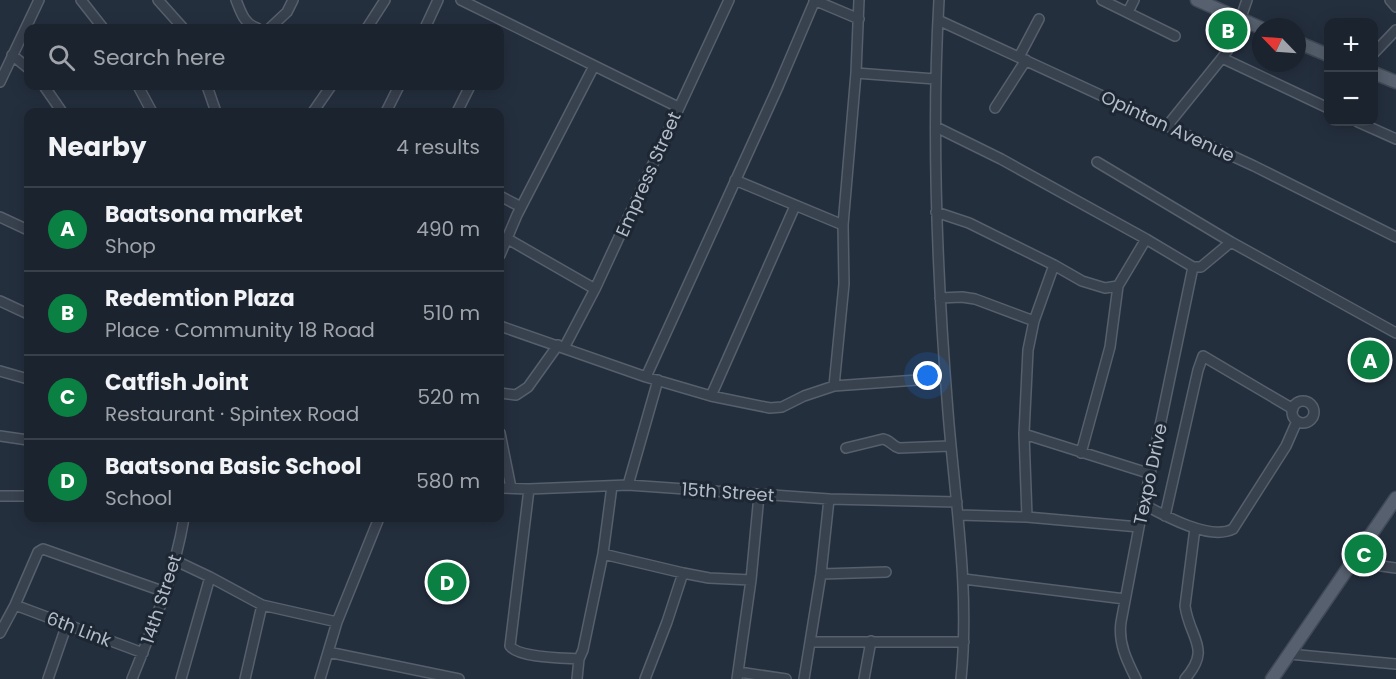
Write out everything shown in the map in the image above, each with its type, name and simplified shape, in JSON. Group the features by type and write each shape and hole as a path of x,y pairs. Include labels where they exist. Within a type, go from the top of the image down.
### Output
{"main road":[{"path":"1197,0 1252,24"},
{"path":"1306,46 1324,53"},
{"path":"1378,75 1396,82"},
{"path":"1272,679 1396,498"}],"street":[{"path":"27,24 39,0"},
{"path":"81,0 100,24"},
{"path":"158,0 179,24"},
{"path":"236,0 248,24"},
{"path":"274,24 287,12 293,0"},
{"path":"370,24 385,0"},
{"path":"427,24 438,0"},
{"path":"461,0 498,24"},
{"name":"Empress Street","path":"504,394 516,395 528,387 561,346 595,289 729,0"},
{"path":"646,377 795,51 815,0 859,19"},
{"path":"834,386 844,284 843,225 856,73 859,0"},
{"path":"939,0 935,79 936,212 950,446 964,579 964,642 961,679"},
{"path":"1102,0 1174,36"},
{"path":"1128,12 1134,0"},
{"path":"1167,126 1222,58 1244,21 1247,0"},
{"path":"1390,0 1396,7"},
{"path":"995,108 1023,58 1039,19"},
{"name":"Opintan Avenue","path":"938,20 1288,182 1396,237"},
{"path":"504,27 594,66 678,107"},
{"path":"1378,49 1396,30"},
{"path":"0,82 24,31"},
{"path":"12,55 24,65"},
{"path":"1222,58 1324,106"},
{"path":"504,244 594,66"},
{"path":"856,73 935,79"},
{"path":"47,90 59,108"},
{"path":"140,90 150,108"},
{"path":"208,90 215,108"},
{"path":"316,108 328,90"},
{"path":"388,108 397,90"},
{"path":"459,108 468,90"},
{"path":"1367,126 1396,139"},
{"path":"936,127 1001,159 1193,267 1201,267 1231,242"},
{"path":"1097,162 1231,242 1396,333"},
{"path":"735,180 843,225"},
{"path":"504,198 521,207"},
{"path":"711,396 795,206"},
{"path":"936,212 969,223 1082,281 1105,288 1118,286"},
{"path":"0,217 24,228"},
{"path":"506,238 595,289"},
{"path":"1081,453 1110,347 1118,286 1146,239"},
{"path":"1027,517 1024,434 1028,350 1034,321 1054,265"},
{"name":"Texpo Drive","path":"1136,679 1121,644 1119,633 1138,527 1193,267"},
{"path":"940,298 975,299 1034,321"},
{"path":"0,301 24,312"},
{"path":"504,327 646,377 711,396 770,408 782,406 834,386 945,378"},
{"path":"1165,516 1203,356 1293,409"},
{"path":"0,371 24,378"},
{"path":"628,485 658,380"},
{"path":"1300,401 1309,403 1313,415 1305,423 1297,421 1292,415 1293,409 1300,401"},
{"path":"1143,504 1195,528 1217,533 1233,529 1286,446 1297,421"},
{"path":"1024,434 1151,474"},
{"path":"0,436 24,439"},
{"path":"846,448 883,439 899,448 950,446"},
{"path":"504,453 511,488"},
{"name":"15th Street","path":"504,488 628,485 829,499 957,502"},
{"path":"577,679 579,659 583,650 603,554 612,486"},
{"path":"529,489 510,646 514,651 527,654 579,659"},
{"path":"759,495 751,580 738,675 786,679"},
{"path":"0,496 24,496"},
{"path":"804,679 812,642 829,499"},
{"path":"958,515 1027,517 1138,527"},
{"name":"14th Street","path":"132,679 165,592 183,522"},
{"path":"320,679 337,622 377,522"},
{"path":"1185,679 1196,664 1200,652 1187,618 1185,606 1195,528"},
{"path":"0,633 35,559 43,549 165,592"},
{"path":"603,554 709,578 751,580"},
{"path":"174,560 262,605 337,622"},
{"path":"1353,561 1396,568"},
{"path":"821,574 886,572"},
{"path":"645,679 683,573"},
{"path":"181,679 210,577"},
{"path":"964,579 1125,599"},
{"name":"6th Link","path":"15,605 143,653"},
{"path":"246,679 262,605"},
{"path":"48,679 67,624"},
{"path":"864,679 872,641"},
{"path":"812,642 964,642"},
{"path":"328,652 459,679"},
{"path":"1289,654 1396,664"}],"place":[{"name":"Redemtion Plaza","path":"1228,30"},
{"name":"Baatsona market","path":"1370,360"},
{"name":"Catfish Joint","path":"1364,554"},
{"name":"Baatsona Basic School","path":"447,582"}]}
